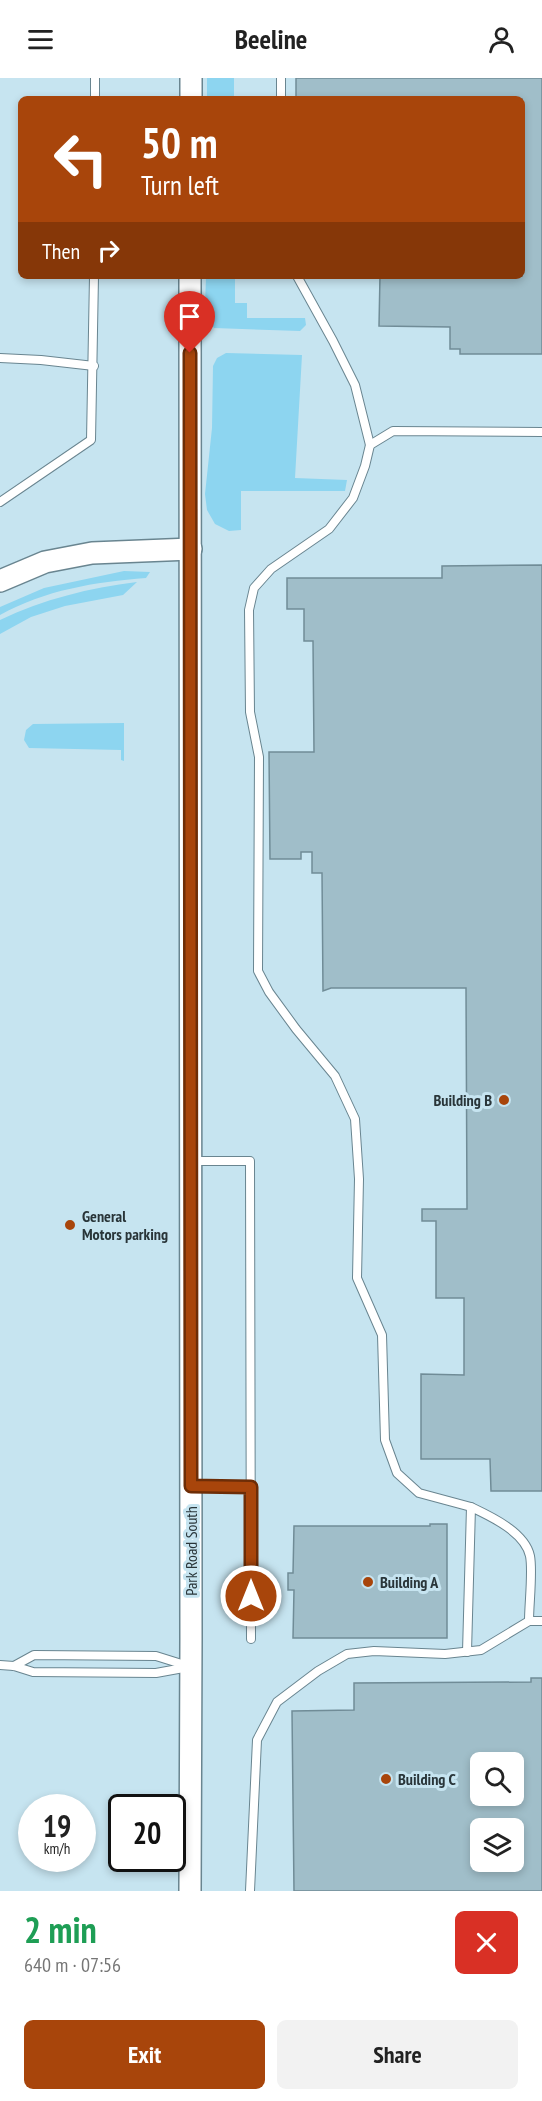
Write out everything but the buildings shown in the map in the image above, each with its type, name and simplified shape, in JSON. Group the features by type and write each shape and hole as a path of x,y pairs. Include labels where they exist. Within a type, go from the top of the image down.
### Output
{"main road":[{"path":"190,96 191,78"},
{"name":"Park Road South","path":"189,1891 191,1666 190,279"},
{"path":"0,581 45,562 92,553 191,549"}],"lane":[{"path":"95,78 95,96"},
{"path":"281,78 281,96"},
{"path":"0,502 91,440 94,279"},
{"path":"299,279 355,385 370,445 353,498 329,529 271,569 254,588 249,610 250,712 259,757 258,971 269,992 296,1029 335,1076 355,1119 359,1179 357,1278 382,1335 385,1440 397,1473 419,1493 471,1507 502,1522 519,1538 530,1554 529,1621"},
{"path":"0,358 94,366"},
{"path":"370,445 393,431 542,432"},
{"path":"190,1161 250,1161 251,1639"},
{"path":"191,1486 251,1487"},
{"path":"467,1652 471,1507"},
{"path":"250,1891 257,1740 277,1702 318,1671 347,1654 374,1651 445,1654 481,1650 529,1621 542,1621"},
{"path":"14,1666 34,1655 156,1656 191,1666"},
{"path":"0,1665 14,1666 33,1672 156,1673 191,1666"}],"shaded area":[{"path":"207,78 234,78 234,96 207,96"},
{"path":"206,279 235,279 235,303 247,303 247,318 305,318 306,325 300,331 214,328 206,311"},
{"path":"226,353 302,355 295,478 347,480 345,491 241,491 241,530 229,531 215,524 207,510 205,494 212,428 213,366 217,358"},
{"path":"124,571 150,572 146,578 89,585 53,593 0,615 0,607 44,588"},
{"path":"137,582 123,595 65,606 31,617 0,634 0,620 33,606 84,591"},
{"path":"124,723 124,761 121,760 121,750 29,748 24,740 26,730 33,724"}],"place":[{"name":"Building B","path":"504,1100"},
{"name":"General Motors parking","path":"70,1225"},
{"name":"Building A","path":"368,1582"},
{"name":"Building C","path":"386,1779"}],"route":[{"path":"190,353 191,1486 251,1487 251,1596"}]}
